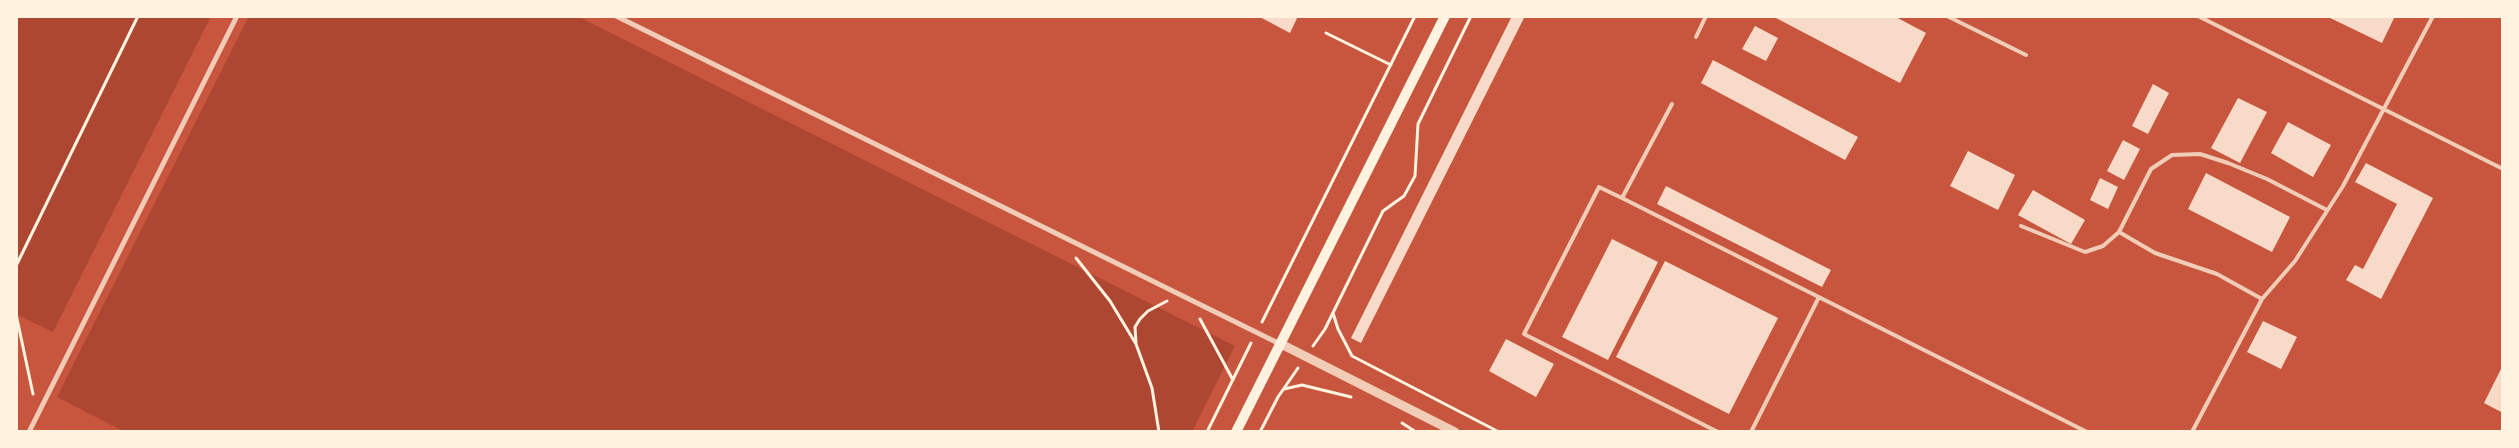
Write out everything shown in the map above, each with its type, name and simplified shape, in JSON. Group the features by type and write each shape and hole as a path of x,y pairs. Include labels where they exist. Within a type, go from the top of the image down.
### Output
{"main road":[{"path":"1236,432 1445,16"}],"street":[{"path":"29,432 237,16"},
{"path":"616,16 1257,332 1455,432"}],"lane":[{"path":"1696,37 1706,16"},
{"path":"1947,16 2026,55"},
{"path":"2198,16 2503,169"},
{"path":"2192,432 2262,299 2295,261 2327,210 2385,110 2433,16"},
{"path":"1622,198 1672,104"},
{"path":"2020,226 2085,252 2103,246 2119,232 2151,169 2172,155 2200,154 2228,163 2267,179 2327,210"},
{"path":"1718,432 1524,334 1599,187 2087,432"},
{"path":"2119,232 2155,253 2217,274 2262,299"},
{"path":"1751,432 1818,297"}],"path":[{"path":"16,266 138,16"},
{"path":"1207,432 1415,16"},
{"path":"1260,432 1283,390 1306,357 1333,312 1383,210 1404,196 1415,176 1418,124 1471,16"},
{"path":"1326,33 1391,65"},
{"path":"1072,241 1076,257 1110,301 1136,344 1152,388 1159,432"},
{"path":"1136,344 1135,328 1140,319 1148,311 1178,294"},
{"path":"1191,300 1233,380"},
{"path":"1333,312 1338,329 1352,356 1499,432"},
{"path":"16,314 37,416"},
{"path":"1283,390 1302,385 1357,398"},
{"path":"1398,421 1415,431"}],"shaded area":[{"path":"16,16 211,16 53,332 16,314"},
{"path":"249,16 577,16 1235,346 1192,432 125,432 57,397"}],"building":[{"path":"1258,16 1298,16 1290,33"},
{"path":"1512,16 1525,16 1361,343 1351,338"},
{"path":"1777,16 1894,16 1926,33 1900,83 1776,18"},
{"path":"2326,16 2395,16 2382,43"},
{"path":"1755,26 1778,38 1766,61 1742,49"},
{"path":"1713,60 1858,137 1845,160 1701,83"},
{"path":"2153,84 2169,93 2148,134 2132,126"},
{"path":"2238,98 2267,112 2240,163 2211,148"},
{"path":"2288,122 2331,145 2313,177 2271,153"},
{"path":"2123,140 2140,149 2124,180 2107,171"},
{"path":"1968,151 2015,175 1998,210 1950,186"},
{"path":"2366,163 2433,198 2381,299 2346,280 2355,265 2363,269 2397,204 2355,182"},
{"path":"2206,173 2290,217 2272,252 2188,209"},
{"path":"2100,178 2118,187 2108,209 2090,200"},
{"path":"1666,186 1831,270 1822,287 1657,204"},
{"path":"2033,190 2085,220 2071,244 2018,215"},
{"path":"1612,239 1658,262 1608,360 1562,337"},
{"path":"1665,261 1778,318 1729,414 1616,357"},
{"path":"2263,321 2297,337 2281,369 2247,352"},
{"path":"1506,339 1554,364 1536,397 1489,371"},
{"path":"2503,365 2503,413 2484,403"}]}
